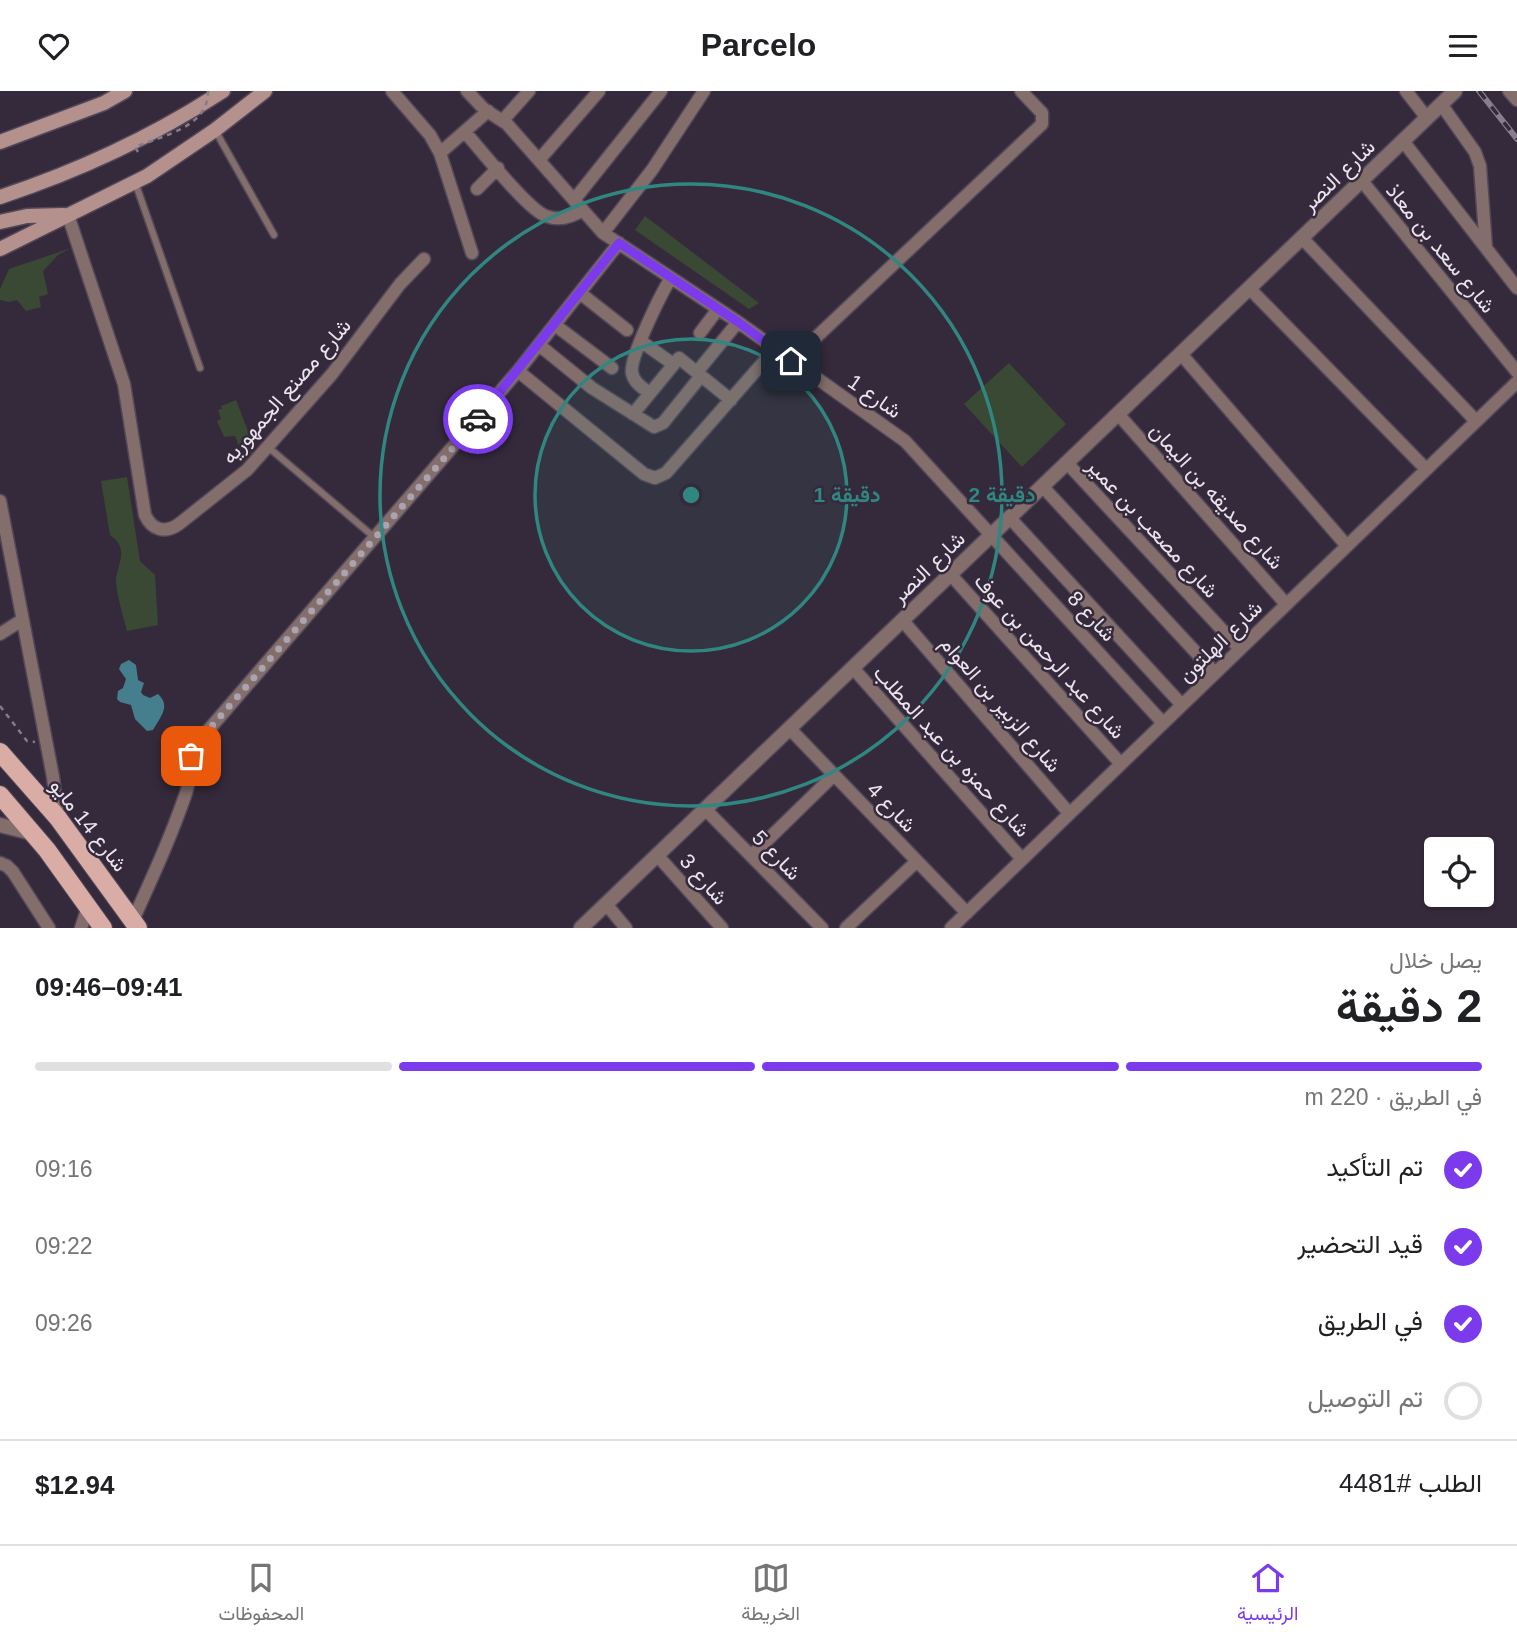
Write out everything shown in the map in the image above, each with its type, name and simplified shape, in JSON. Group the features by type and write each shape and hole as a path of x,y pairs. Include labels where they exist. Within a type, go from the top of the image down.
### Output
{"main road":[{"path":"0,142 125,91"},
{"path":"0,197 118,151 223,91"},
{"path":"0,249 135,182 215,130 265,91"},
{"path":"0,222 27,216 68,215"},
{"name":"شارع 14 مايو","path":"0,752 58,818 136,924"},
{"path":"0,796 32,833 103,928"}],"street":[{"path":"393,91 429,135 440,153 472,254"},
{"name":"شارع 1","path":"467,91 488,111 503,120 603,233 738,322 905,441 992,535"},
{"path":"503,120 529,91"},
{"path":"539,160 599,91"},
{"path":"465,132 531,206 547,217 566,218 661,91"},
{"path":"603,233 667,149 704,91"},
{"path":"791,361 1042,124 1042,113 1021,91"},
{"path":"1406,91 1427,118"},
{"name":"شارع النصر","path":"581,928 1455,91"},
{"path":"1509,91 1517,100"},
{"path":"1441,104 1475,152 1480,166 1486,248"},
{"path":"440,153 488,111"},
{"path":"1404,141 1517,288"},
{"path":"477,189 498,168"},
{"name":"شارع سعد بن معاذ","path":"1362,181 1517,372"},
{"name":"شارع مصنع الجمهوريه","path":"68,215 124,384 145,515 149,523 163,531 172,529 247,470 332,374 400,284 424,259"},
{"path":"1302,238 1476,421"},
{"path":"136,924 187,792 191,756 195,746 518,371 619,243"},
{"path":"650,393 638,384 632,373 633,361 660,295 671,278"},
{"path":"1250,289 1426,469"},
{"path":"580,293 627,330"},
{"path":"699,333 718,309"},
{"path":"539,345 592,387 654,427 663,423 738,322"},
{"path":"555,324 612,368"},
{"path":"642,342 673,364"},
{"path":"518,371 644,474 655,478 666,473 775,349"},
{"path":"1181,354 1347,546"},
{"path":"633,414 680,358 731,400"},
{"name":"شارع الهلتون","path":"951,928 1517,382"},
{"name":"شارع صديقه بن اليمان","path":"1118,414 1286,604"},
{"name":"شارع مصعب بن عمير","path":"1067,463 1240,649"},
{"path":"1042,487 1214,673"},
{"path":"0,501 53,777 58,818"},
{"path":"1010,519 1182,705"},
{"name":"شارع 8","path":"992,535 1163,723"},
{"name":"شارع عبد الرحمن بن عوف","path":"951,575 1121,764"},
{"path":"0,634 22,620"},
{"name":"شارع الزبير بن العوام","path":"903,621 1069,813"},
{"name":"شارع حمزه بن عبد المطلب","path":"853,668 1023,859"},
{"name":"شارع 4","path":"790,729 967,913"},
{"path":"751,856 834,775"},
{"name":"شارع 5","path":"705,809 822,928"},
{"path":"0,825 32,833"},
{"name":"شارع 3","path":"657,855 722,928"},
{"path":"846,928 917,861"},
{"path":"0,863 13,872 49,928"},
{"path":"606,904 626,928"},
{"path":"81,928 88,907"}],"lane":[{"path":"215,130 274,235"},
{"path":"135,182 200,368"},
{"path":"268,447 375,538"}],"path":[{"path":"138,152 135,148 196,121 207,106 208,91"}],"green space":[{"path":"645,216 759,303 749,309 635,230"},
{"path":"71,248 58,255 43,271 48,294 39,297 41,307 26,311 17,300 0,300 0,289 9,269"},
{"path":"1009,363 1066,424 1022,467 964,404"},
{"path":"236,400 255,449 249,455 246,447 240,449 235,436 224,437 217,421 221,419 218,410 222,409 221,406"},
{"path":"127,477 140,561 155,575 158,625 127,631 116,581 121,558 120,546 110,535 101,481"}],"water":[{"path":"129,660 136,665 138,680 144,683 141,692 143,695 150,698 158,694 164,703 153,730 147,731 135,719 131,705 117,699 118,691 123,688 126,679 119,669 121,664"}],"railway":[{"path":"1479,91 1517,139"}],"way so far":[{"path":"191,756 199,741 478,419"}],"route":[{"path":"478,419 619,243 738,322 791,361"}]}
